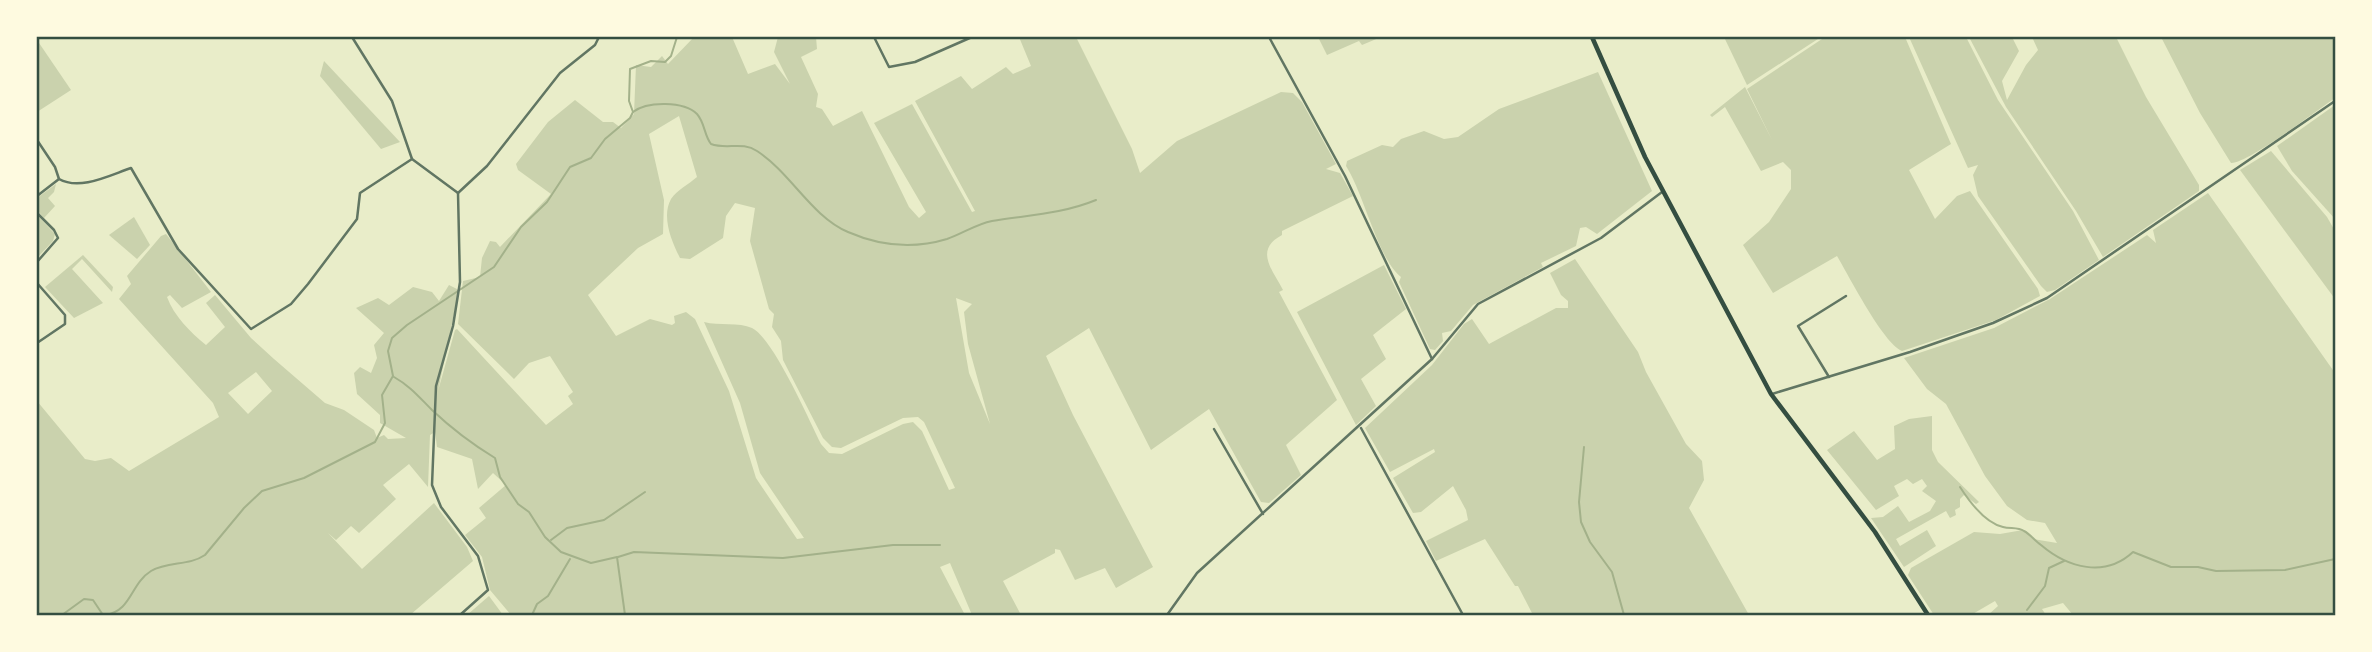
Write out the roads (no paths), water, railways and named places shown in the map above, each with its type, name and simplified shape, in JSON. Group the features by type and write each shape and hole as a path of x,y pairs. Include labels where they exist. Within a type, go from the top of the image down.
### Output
{"main road":[{"path":"1592,37 1663,192 1771,394 1875,532 1928,615"}],"street":[{"path":"352,37 392,101 412,159 458,193"},
{"path":"460,615 488,590 478,556 441,507 432,485 436,386 453,326 460,282 458,193 487,166 560,73 595,44 599,37"},
{"path":"874,37 889,67 915,62 972,37"},
{"path":"1269,37 1351,188 1433,359"},
{"path":"1771,394 1981,327 2047,298 2335,102"},
{"path":"37,140 55,167 59,179 66,183 109,179 131,169 178,249 251,329 291,304 308,284 356,219 360,193 412,159"},
{"path":"37,196 59,179"},
{"path":"1167,615 1198,573 1433,359 1478,303 1601,238 1663,192"},
{"path":"37,213 58,238 37,262"},
{"path":"37,283 65,315 65,324 37,343"},
{"path":"1829,377 1798,326 1846,296"},
{"path":"1361,427 1463,615"},
{"path":"1214,429 1263,514"}],"waterway":[{"path":"105,615 121,608 144,576 151,571 205,555 244,508 262,491 304,478 375,442 385,423 382,395 393,376 388,351 392,338 407,325 494,267 521,227 547,202 570,167 591,158 605,139 630,118 633,112 629,101 630,69 651,61 665,62 671,56 677,37"},
{"path":"633,112 656,104 675,105 691,110 700,118 711,144 746,147 757,151 835,225 860,237 885,243 910,245 935,242 986,222 1058,211 1096,200"},
{"path":"394,377 410,388 454,429 495,458 500,477 518,504 529,512 545,537 561,552 591,563 617,557 625,615"},
{"path":"1584,447 1579,502 1581,522 1590,542 1612,572 1624,615"},
{"path":"1960,487 1973,505 1996,525 2022,530 2052,553 2087,567 2111,565 2133,552 2171,567 2198,567 2216,571 2285,570 2335,559"},
{"path":"551,540 567,528 604,520 645,492"},
{"path":"618,557 634,552 783,558 893,545 940,545"},
{"path":"532,615 537,604 548,596 570,559"},
{"path":"2027,610 2045,586 2049,568 2064,561"},
{"path":"62,615 84,599 93,600 103,615"}]}
